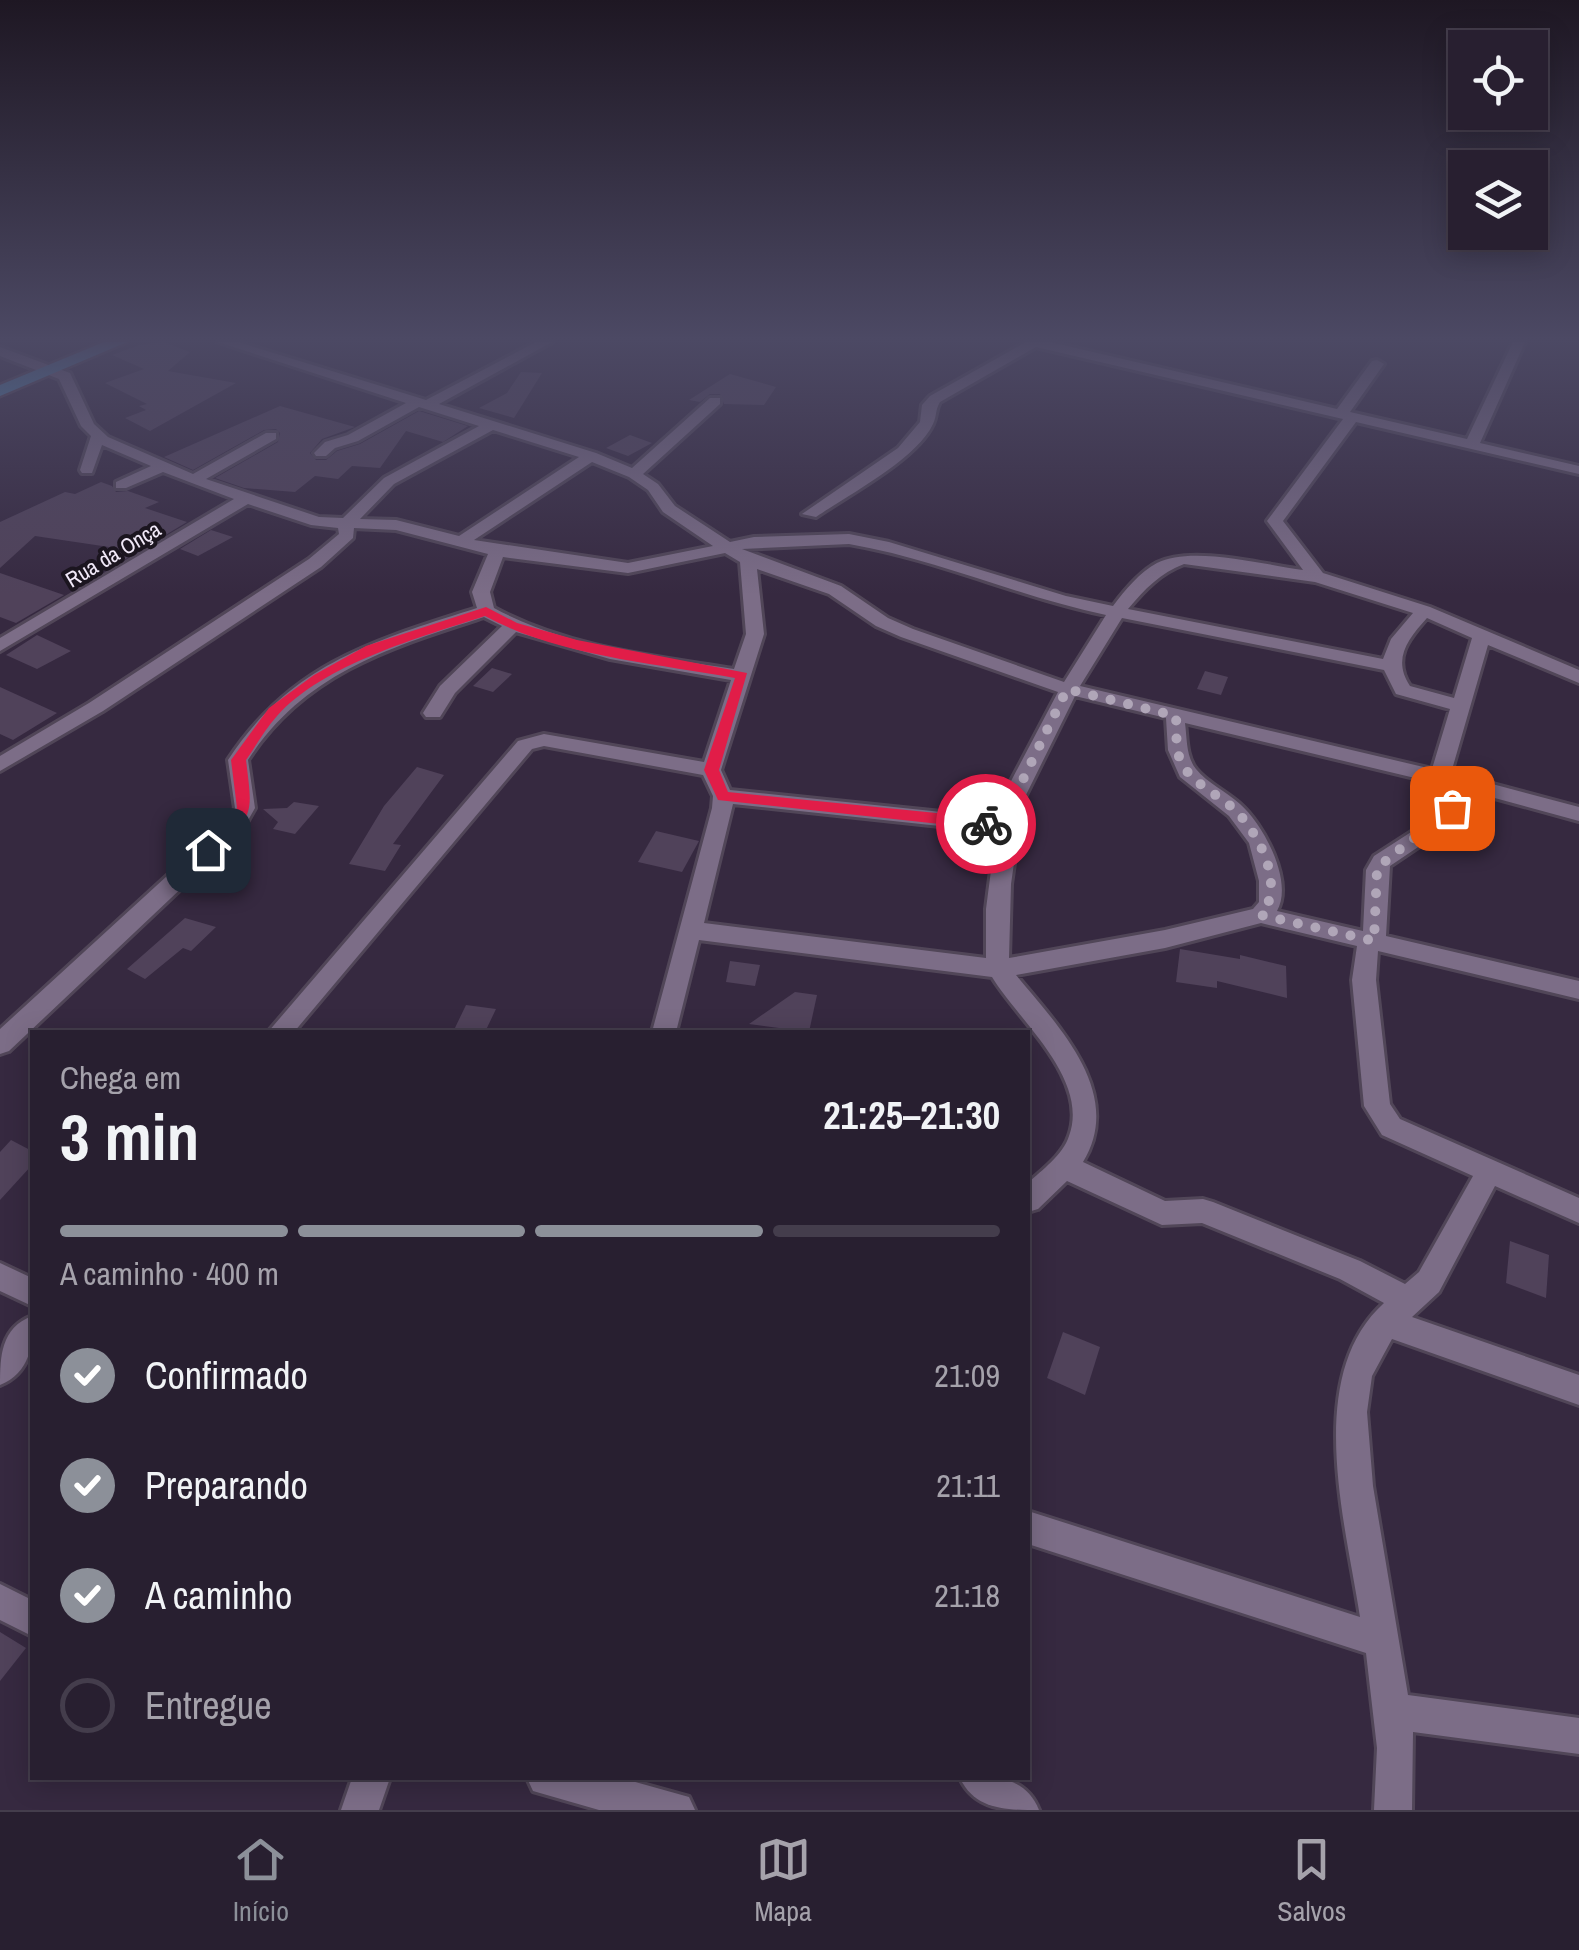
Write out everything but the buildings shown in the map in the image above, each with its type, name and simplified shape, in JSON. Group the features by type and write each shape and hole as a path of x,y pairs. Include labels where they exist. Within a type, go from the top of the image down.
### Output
{"street":[{"path":"88,426 98,436 162,467 316,522 396,526 497,551 628,568 726,546 819,538 883,545 1056,600 1389,666"},
{"path":"321,454 330,445 376,426"},
{"path":"345,526 389,481 489,426"},
{"path":"502,426 634,474 653,487 670,510 686,523 748,560 836,590 882,622 907,633 1067,689 1579,814"},
{"path":"634,474 687,426"},
{"path":"810,514 903,451 924,426"},
{"path":"1317,577 1275,521 1340,426"},
{"path":"1392,426 1579,470"},
{"path":"1472,445 1480,426"},
{"path":"87,470 98,436"},
{"path":"194,480 271,436"},
{"path":"464,540 592,456"},
{"path":"122,485 162,467"},
{"name":"Rua da Onça","path":"4,639 247,498"},
{"path":"0,764 96,707 315,563 343,542 347,535 345,526"},
{"path":"497,551 482,592 486,611 512,626 631,657 743,676"},
{"path":"665,1030 723,796 711,770 755,634 748,560"},
{"path":"1030,1198 1063,1166 1079,1145 1085,1126 1083,1098 1070,1062 999,969 998,933 1007,826 1020,784 1067,689 1117,612 1170,560 1204,560 1317,577 1424,611 1576,674"},
{"path":"0,1044 235,826 244,808 238,760 274,710 319,678 371,649 486,611"},
{"path":"1424,611 1390,652 1389,666 1402,690 1461,706"},
{"path":"434,713 447,690 512,626"},
{"path":"1440,777 1482,634"},
{"path":"1176,716 1178,750 1186,772 1236,811 1259,842 1270,881 1270,904 1261,915"},
{"path":"282,1030 525,746 544,740 711,770"},
{"path":"1474,787 1429,830 1382,861 1377,870 1374,941 1366,950 1364,980 1380,1114 1391,1127 1579,1211"},
{"path":"723,796 1007,826"},
{"path":"690,930 999,969 1165,940 1261,915 1579,990"},
{"path":"1063,1166 1162,1213 1176,1216 1203,1212 1350,1270 1397,1312 1579,1390"},
{"path":"1393,1810 1393,1711 1379,1640 1352,1412 1357,1372 1397,1312 1429,1282 1488,1172"},
{"path":"0,1276 30,1292"},
{"path":"0,1370 30,1332"},
{"path":"1030,1529 1379,1640"},
{"path":"0,1601 30,1618"},
{"path":"1393,1711 1579,1736"},
{"path":"360,1810 370,1780"},
{"path":"554,1780 676,1810"},
{"path":"982,1780 1020,1810"}],"way so far":[{"path":"986,824 1007,826 1026,770 1067,689 1176,716 1178,750 1186,772 1236,811 1259,842 1270,881 1270,904 1261,915 1374,941 1377,870 1382,861 1404,850 1452,808"}],"route":[{"path":"208,850 241,817 244,808 238,760 274,710 319,678 371,649 486,611 512,626 575,644 743,676 711,770 723,796 986,824"}]}
